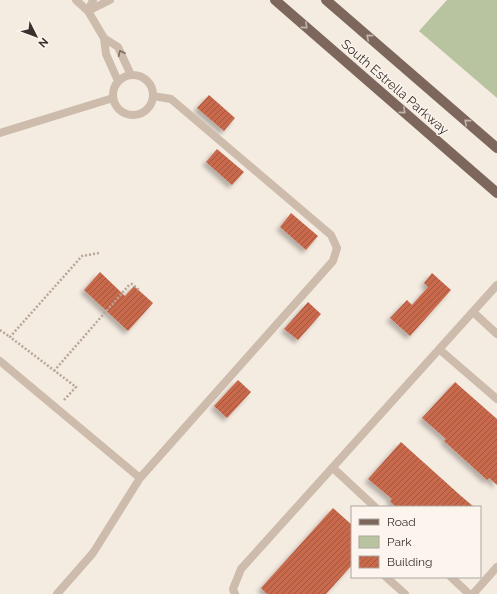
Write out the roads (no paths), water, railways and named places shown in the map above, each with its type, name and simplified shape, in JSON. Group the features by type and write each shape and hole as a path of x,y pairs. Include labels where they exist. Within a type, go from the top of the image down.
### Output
{"main road":[{"name":"South Estrella Parkway","path":"275,0 497,193"},
{"name":"South Estrella Parkway","path":"326,0 497,148"}],"lane":[{"path":"76,0 88,11 104,38 106,54 118,81"},
{"path":"88,11 93,0"},
{"path":"88,11 110,0"},
{"path":"104,38 118,47 131,75"},
{"path":"131,75 138,75 144,78 152,89 153,96 147,109 136,115 124,113 115,104 113,98 113,92 118,81 124,76 131,75"},
{"path":"57,594 93,553 140,478 333,261 337,248 331,235 176,103 171,99 153,96"},
{"path":"0,134 113,98"},
{"path":"235,594 232,589 241,569 497,285"},
{"path":"473,312 497,334"},
{"path":"440,349 497,399"},
{"path":"0,361 140,478"},
{"path":"332,468 374,506"},
{"path":"473,594 497,567"},
{"path":"387,578 405,594"},
{"path":"452,578 469,594"}]}
